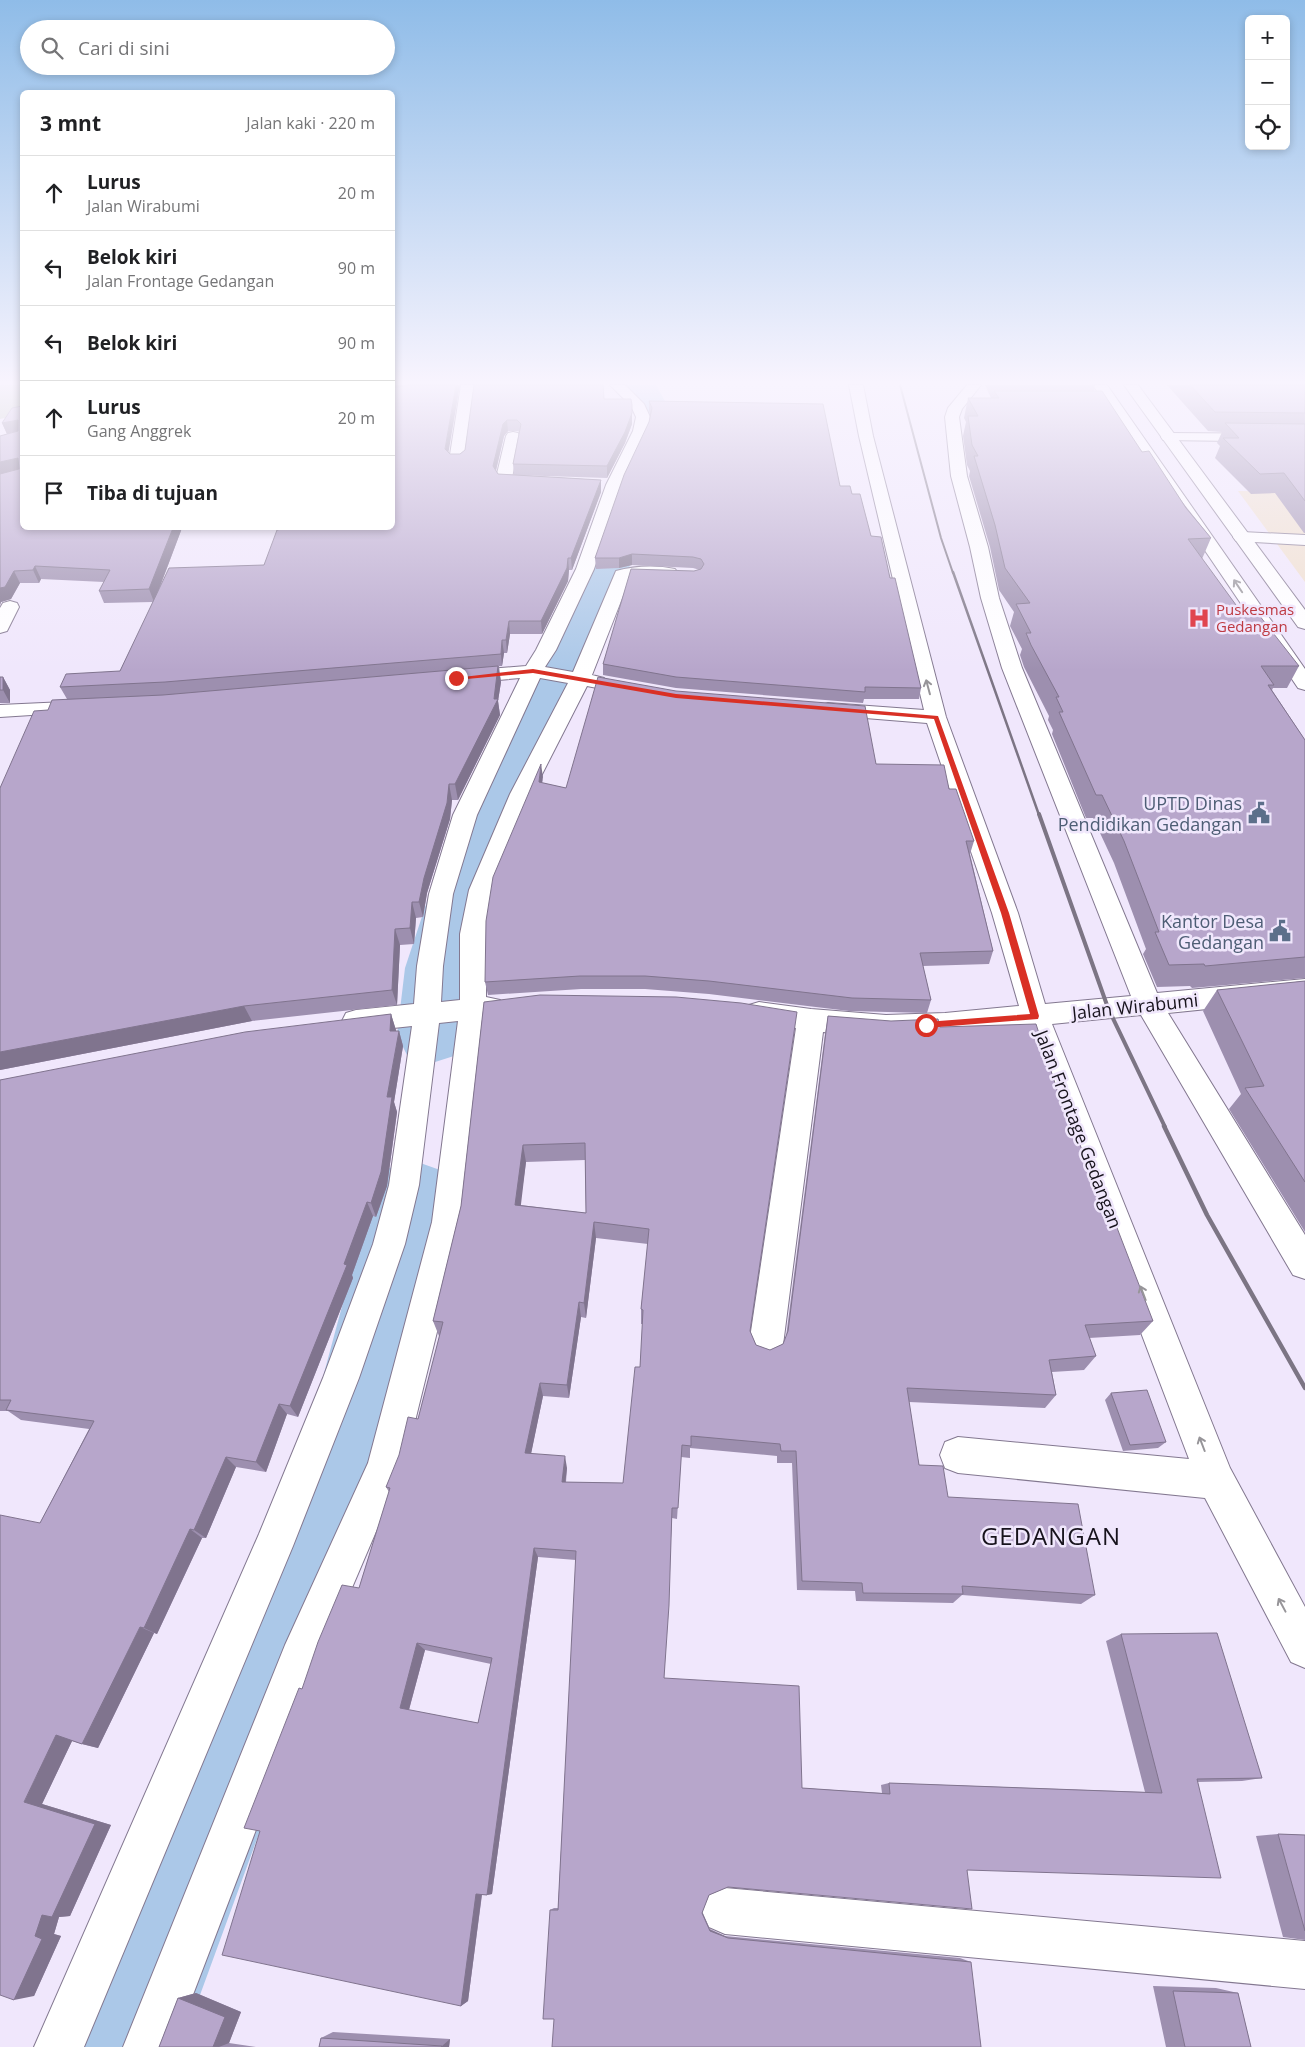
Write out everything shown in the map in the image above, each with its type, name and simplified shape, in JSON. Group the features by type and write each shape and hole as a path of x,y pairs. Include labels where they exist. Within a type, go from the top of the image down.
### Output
{"main road":[{"path":"506,481 552,484"},
{"path":"148,2047 300,1660 386,1466 448,1222 446,1011 430,966 438,912 450,858 465,815 585,569 606,485 609,481"},
{"name":"Jalan Frontage Gedangan","path":"877,481 936,717 1005,913 1035,1016 1216,1480 1305,1648"},
{"path":"960,481 979,547 990,598 1012,668 1148,1004 1305,1264"},
{"path":"1166,481 1305,684"},
{"path":"1200,481 1305,624"},
{"path":"1242,537 1305,540"},
{"path":"59,2047 274,1546 341,1378 390,1244 446,1011 473,934 481,890 521,794 622,575 632,572 684,574"},
{"path":"0,627 10,607"},
{"path":"445,679 536,672 615,685"},
{"path":"0,710 110,706"},
{"path":"810,707 936,717"},
{"name":"Jalan Wirabumi","path":"738,1009 810,1020 886,1026 945,1024 1305,989"},
{"path":"330,1024 513,1004"},
{"path":"766,1345 810,1020"},
{"path":"958,1455 1216,1480"},
{"path":"725,1911 1305,1965"}],"shaded area":[{"path":"1238,491 1305,492 1305,582"}],"building":[{"path":"0,481 20,481 20,530 172,530 149,589 99,591 110,570 35,566 33,570 14,571 5,587 0,588"},
{"path":"395,481 601,481 571,558 568,558 567,568 541,621 509,621 506,640 502,640 501,654 165,682 60,687 66,674 120,671 169,568 264,565 277,530 395,530"},
{"path":"622,481 839,481 840,486 850,486 852,494 860,494 871,536 881,537 890,578 895,578 921,688 865,687 865,692 676,677 603,664 631,569 694,571 701,569 704,564 701,559 693,557 632,554 619,558 595,558"},
{"path":"981,481 1168,481 1186,508 1211,538 1188,539 1244,616 1259,615 1299,666 1261,666 1274,685 1268,685 1305,740 1305,957 1205,966 1204,964 1169,965 1155,932 1159,932 1124,841 1102,795 1096,795 1059,712 1063,712 1056,697 1059,697 1026,633 1031,633 1016,604 1030,603 1005,568 995,525"},
{"path":"1290,481 1305,481 1305,501"},
{"path":"498,666 494,699 498,699 455,784 449,784 447,803 424,878 419,902 412,902 410,928 395,929 392,990 244,1006 0,1052 0,788 34,711 48,710 52,700 163,695"},
{"path":"0,677 3,677 3,690 0,690"},
{"path":"598,677 676,691 865,706 876,764 944,765 949,789 956,789 974,841 966,841 993,951 920,953 931,1000 852,998 709,981 645,976 580,976 485,982 486,921 493,877 541,764 539,782 566,788"},
{"path":"1305,981 1305,1182 1245,1088 1264,1086 1217,990"},
{"path":"540,995 676,997 741,1003 797,1012 750,1331 756,1345 770,1350 783,1344 788,1331 828,1016 891,1021 938,1019 940,1027 1036,1024 1068,1124 1072,1124 1109,1220 1114,1220 1153,1321 1085,1325 1096,1356 1049,1360 1056,1395 907,1388 919,1465 943,1466 948,1497 1078,1504 1095,1595 962,1586 963,1594 863,1593 862,1583 802,1581 796,1451 781,1451 780,1444 691,1436 691,1446 682,1445 678,1508 672,1508 669,1605 664,1678 799,1686 802,1788 890,1794 889,1783 1162,1793 1121,1634 1217,1633 1262,1778 1197,1779 1221,1878 967,1870 972,1909 728,1887 709,1895 702,1913 710,1931 728,1938 971,1962 981,2047 552,2047 554,2019 543,2019 550,1910 558,1910 576,1551 534,1548 487,1895 476,1894 461,2006 222,1955 260,1831 244,1828 299,1688 302,1689 318,1642 342,1585 359,1588 390,1488 386,1487 399,1455 408,1417 418,1419 443,1322 433,1321 461,1206 484,1002","holes":["585,1143 586,1213 515,1205 523,1145","594,1222 649,1229 641,1309 643,1310 640,1367 635,1367 623,1483 562,1482 565,1456 525,1453 540,1383 567,1385 579,1302 584,1303","417,1643 492,1658 478,1723 400,1708"]},
{"path":"391,1014 390,1031 399,1031 387,1097 392,1097 381,1172 371,1203 367,1202 344,1264 347,1265 290,1406 279,1404 256,1462 226,1457 194,1530 190,1529 144,1628 140,1627 82,1744 56,1735 24,1802 95,1824 52,1917 42,1915 35,1936 42,1939 14,2000 0,1995 0,1515 40,1523 94,1421 6,1410 11,1400 0,1400 0,1080 245,1032"},
{"path":"1147,1390 1166,1442 1130,1445 1111,1393"},
{"path":"1278,1834 1305,1835 1305,1931"},
{"path":"1173,1991 1238,1993 1251,2047 1185,2047"},
{"path":"178,1998 225,2017 213,2047 159,2047"},
{"path":"321,2038 442,2046 319,2047"}],"waterway":[{"path":"432,1035 438,968 475,847 610,561 634,481"},
{"path":"118,2047 346,1467 412,1195"}],"railway":[{"path":"926,481 941,538 953,573"},
{"path":"953,572 1039,815"},
{"path":"1039,814 1108,1008 1165,1127"},
{"path":"1164,1126 1207,1215 1305,1388"}],"place":[{"name":"Puskesmas Gedangan","path":"1199,618"},
{"name":"UPTD Dinas Pendidikan Gedangan","path":"1259,813"},
{"name":"Kantor Desa Gedangan","path":"1280,931"}],"district":[{"name":"GEDANGAN","path":"1051,1535"}],"route":[{"path":"456,678 533,671 676,696 936,717 1005,913 1035,1016 926,1025"}]}
